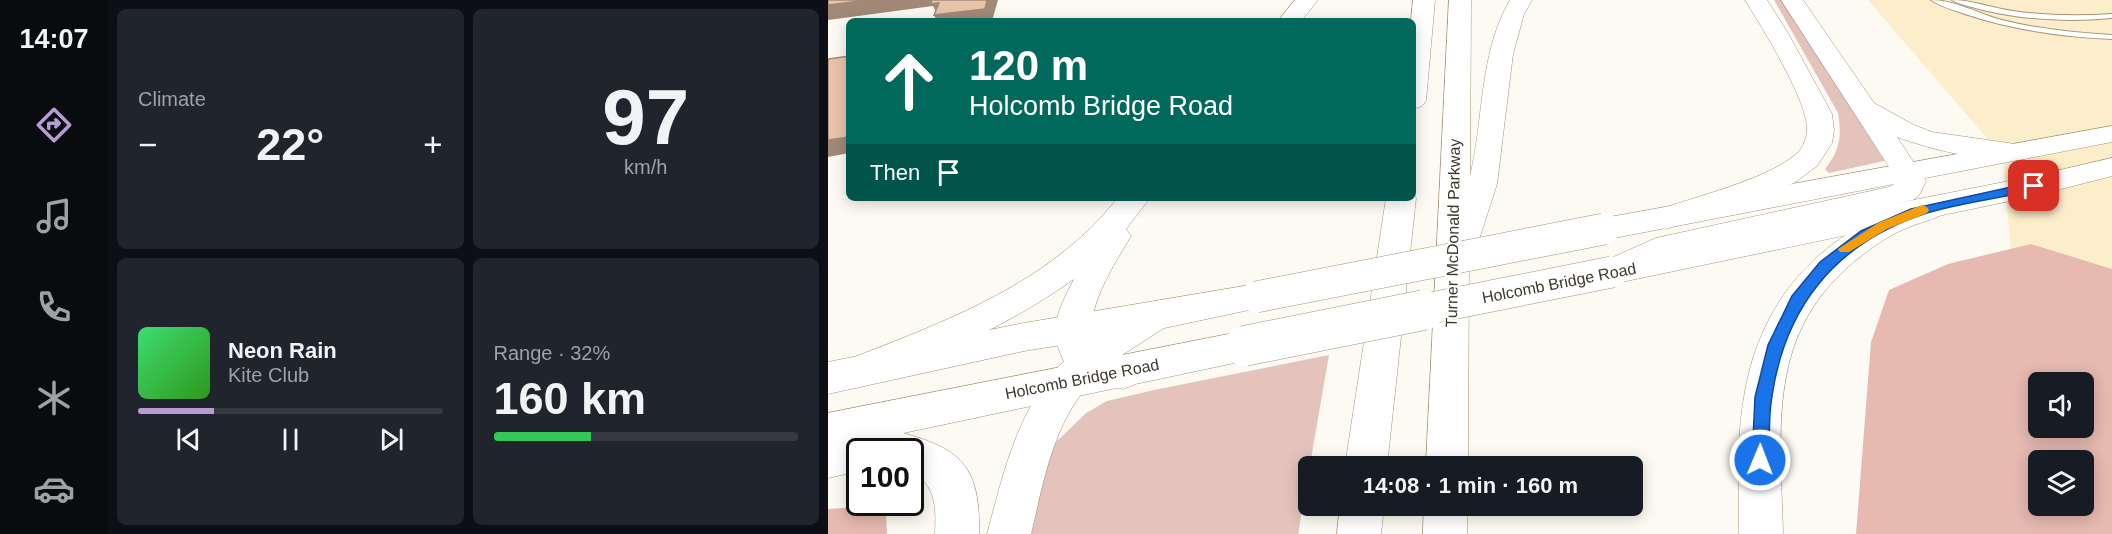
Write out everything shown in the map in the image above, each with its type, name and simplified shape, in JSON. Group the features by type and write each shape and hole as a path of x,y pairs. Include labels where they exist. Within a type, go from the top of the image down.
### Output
{"main road":[{"path":"1292,18 1307,0"},
{"path":"1416,73 1424,0"},
{"name":"Turner McDonald Parkway","path":"1447,456 1460,0"},
{"path":"1451,273 1482,183 1506,34 1510,18 1521,0"},
{"path":"1666,218 1784,176 1803,164 1816,149 1821,130 1819,114 1777,33 1756,0"},
{"path":"1612,272 1656,249 1902,193 1911,184 1907,173 1792,0"},
{"path":"1854,95 1887,122 1923,138 1954,146 2019,152"},
{"path":"842,375 1074,328 1155,316 2112,134"},
{"name":"Holcomb Bridge Road","path":"828,431 1076,372 1123,373 1244,346 2034,186 2112,167"},
{"path":"842,375 945,336 1029,292 1064,270 1091,247 1133,201"},
{"path":"1076,372 1079,356 1075,348 1074,328 1082,295 1134,201"},
{"path":"1367,456 1401,201"},
{"path":"1761,534 1760,449 1763,397 1775,345 1789,314 1816,276 1844,249 1882,226 1932,207"},
{"path":"1009,534 1024,470 1040,427 1054,399 1076,372 1112,341 1155,316"},
{"path":"828,459 846,455"},
{"path":"924,457 930,459 945,472 956,492 957,534"},
{"path":"1359,534 1361,516"},
{"path":"1445,534 1446,516"}],"lane":[{"path":"1935,0 1974,16 2014,26 2085,36 2112,37"},
{"path":"1956,0 2024,15 2063,18 2112,15"}],"shaded area":[{"path":"1774,0 1784,0 1885,157 1884,161 1829,173 1825,169 1839,143 1838,113"},
{"path":"1868,0 2112,0 2112,534 2034,534 2033,516 2094,516 2094,450 2028,450 2028,461 2003,157"},
{"path":"2031,244 2112,269 2112,534 1856,534 1871,342 1889,290 1948,264"},
{"path":"1329,355 1312,456 1298,456 1298,516 1301,516 1298,534 1028,534 1051,447 1086,413 1107,401"},
{"path":"846,508 846,516 886,516 887,534 828,534 828,509"}],"building":[{"path":"828,0 868,0 828,5"},
{"path":"932,0 987,0 985,9 934,15 939,3 931,4"},
{"path":"846,56 846,137 828,140 828,59"}],"slow traffic":[{"path":"1845,249 1866,234 1922,210"}],"route":[{"path":"1760,460 1763,397 1775,345 1797,300 1825,265 1866,234 1899,218 1932,207 2034,186"}]}
